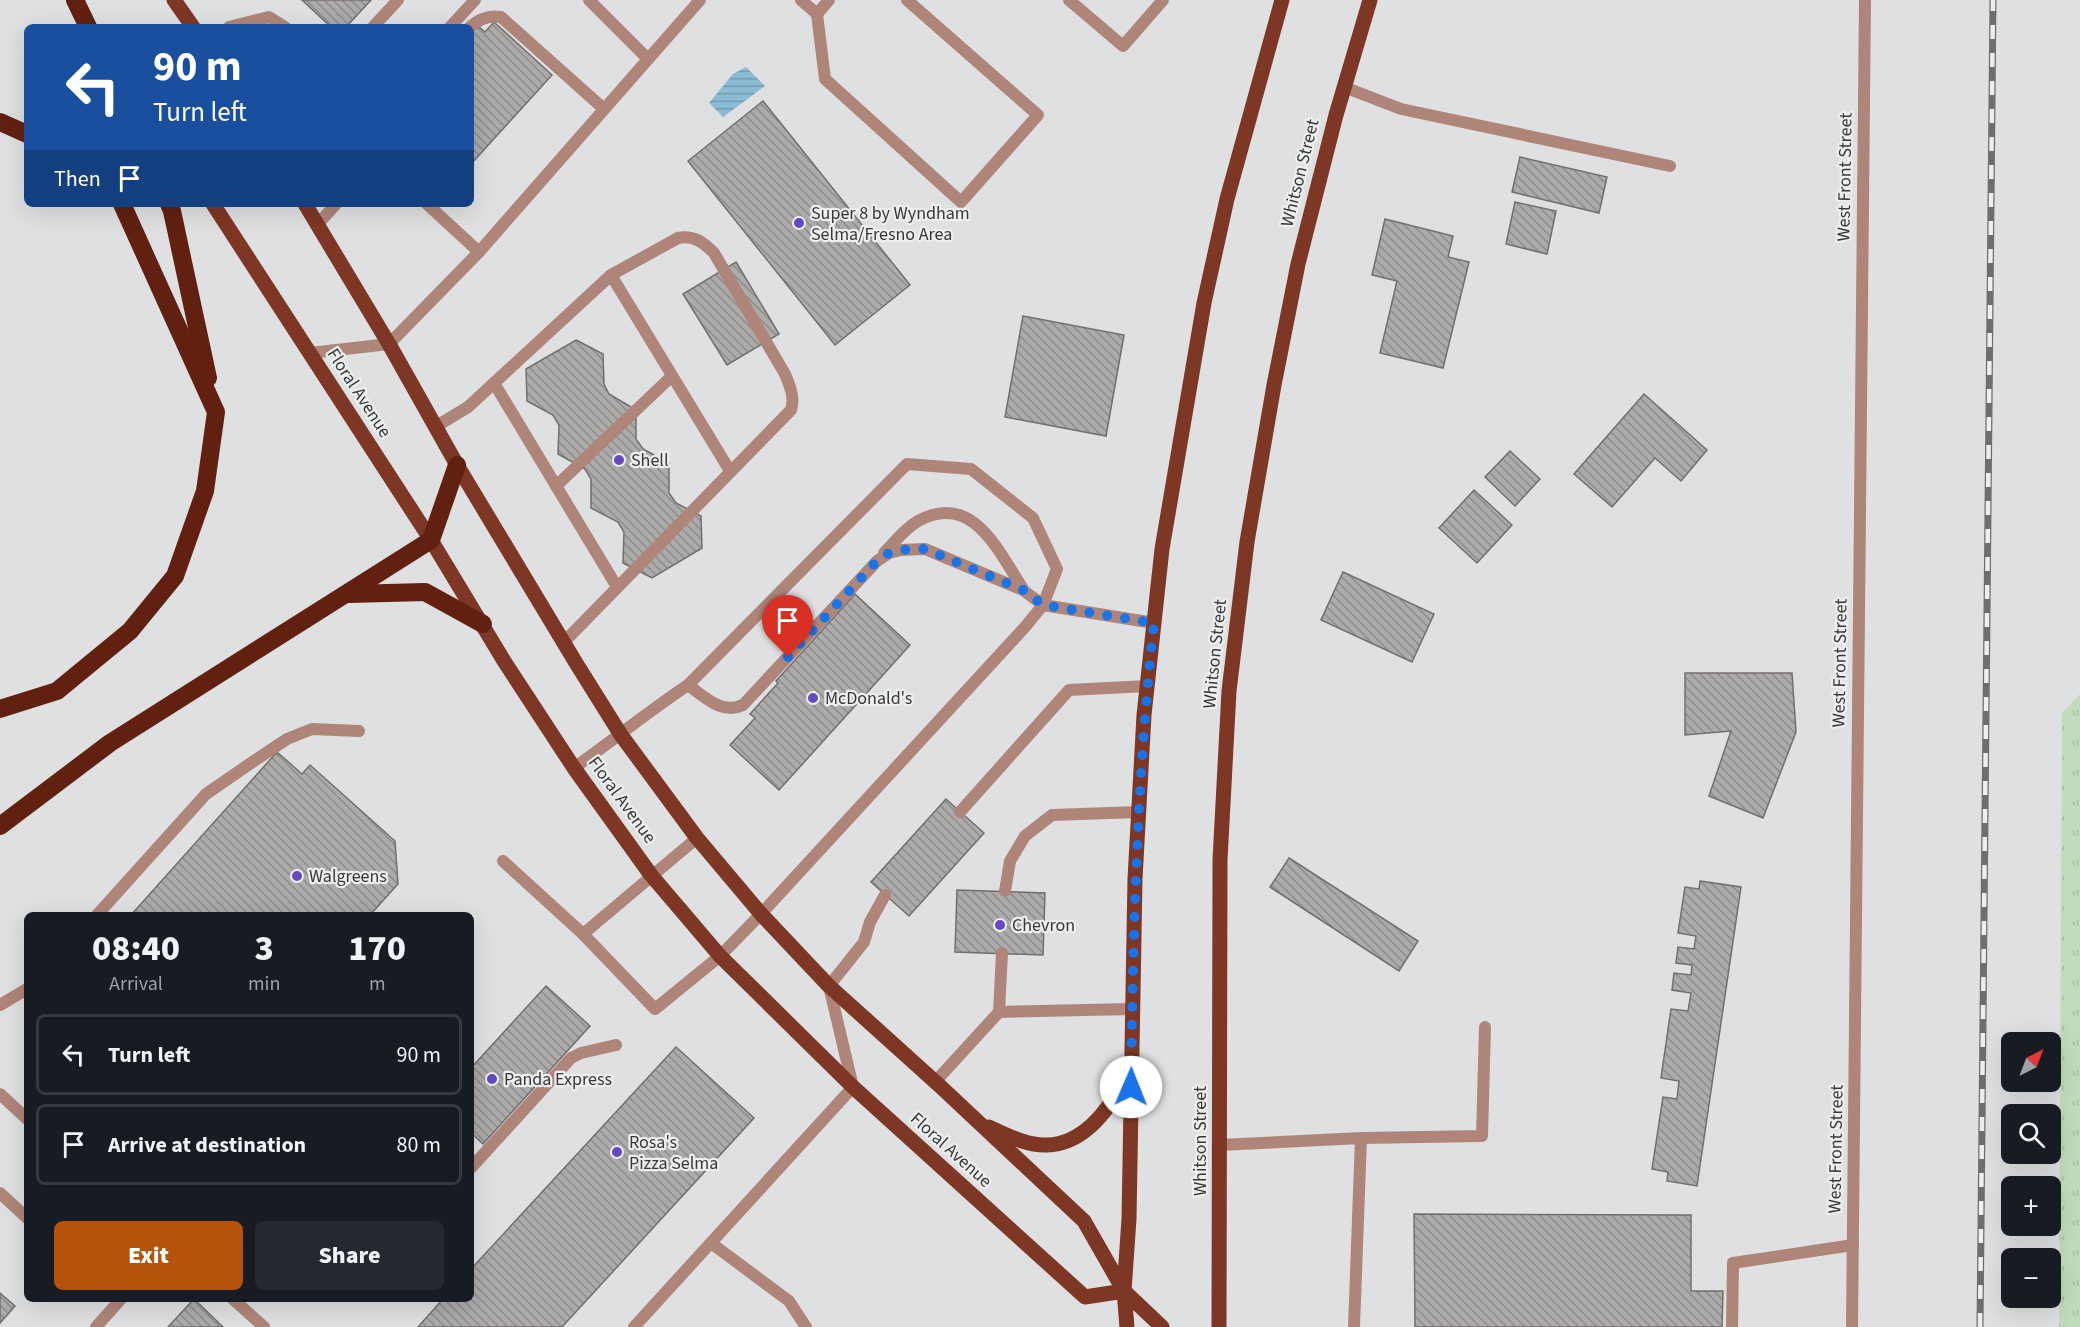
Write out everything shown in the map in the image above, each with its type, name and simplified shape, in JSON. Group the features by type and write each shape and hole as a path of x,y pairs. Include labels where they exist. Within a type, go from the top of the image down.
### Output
{"highway":[{"path":"75,0 87,24"},
{"path":"0,122 24,133"},
{"path":"123,207 216,412"},
{"path":"0,709 57,691 130,631 175,576 205,491 216,412 170,207"},
{"path":"0,826 110,743 431,540 457,465"},
{"path":"348,594 425,592 483,624"}],"main road":[{"path":"81,0 96,24"},
{"path":"174,0 191,24"},
{"name":"Whitson Street","path":"1219,1327 1220,860 1230,679 1247,542 1298,264 1344,87 1370,0"},
{"path":"1127,1327 1124,1291 1130,1219 1132,1009 1139,812 1147,686 1162,549 1204,303 1227,199 1279,1"},
{"name":"Floral Avenue","path":"215,207 431,540 504,661 574,768 651,875 720,956 853,1087 1085,1297 1124,1291"},
{"name":"Floral Avenue","path":"307,207 389,344 457,465 621,735 697,838 761,914 829,986 1084,1221 1124,1291 1162,1327"},
{"path":"978,1122 1026,1142 1045,1146 1071,1139 1082,1133 1105,1113 1121,1088 1131,1066"}],"street":[{"path":"376,24 398,0"},
{"path":"453,24 475,0"},
{"path":"589,0 648,59"},
{"path":"310,353 389,344 479,252 700,0"},
{"path":"801,0 817,14 825,79 961,202 1038,115 907,0"},
{"path":"817,14 829,0"},
{"path":"1069,0 1123,46 1163,0"},
{"name":"West Front Street","path":"1852,1327 1865,0"},
{"path":"241,24 269,17 280,24"},
{"path":"474,24 483,18 501,17 604,109"},
{"path":"1344,87 1401,109 1670,166"},
{"path":"318,224 333,207"},
{"path":"430,207 479,252"},
{"path":"435,427 468,407 611,275 678,238 686,237 701,241 714,253 785,374 790,385 793,403 786,417 730,471 564,642"},
{"path":"611,275 730,471"},
{"path":"556,486 672,376"},
{"path":"494,383 617,587"},
{"path":"503,861 583,934 654,1009 720,956 761,914 1043,605 1058,569 1033,518 971,469 907,464 688,685 574,768"},
{"path":"688,685 719,706 735,709 743,705 877,561 917,522 943,513 957,513 969,518 980,528 992,542 1023,590"},
{"path":"877,561 889,553 901,550 925,549 1023,590 1043,605 1154,623"},
{"path":"960,812 1070,690 1147,686"},
{"path":"100,912 206,794 287,739 312,729 359,731"},
{"path":"1005,891 1011,861 1025,836 1052,815 1139,812"},
{"path":"583,934 697,838"},
{"path":"638,1325 853,1087 829,986 864,942 870,922 885,894"},
{"path":"935,1082 999,1012 1002,953"},
{"path":"0,1005 24,992"},
{"path":"999,1012 1132,1009"},
{"path":"1220,1145 1362,1138 1482,1136 1485,1027"},
{"path":"474,1165 571,1058 581,1053 616,1046"},
{"path":"0,1094 24,1116"},
{"path":"1354,1327 1362,1138"},
{"path":"0,1193 24,1215"},
{"path":"711,1243 789,1301 806,1327"},
{"path":"1732,1327 1733,1263 1853,1245"},
{"path":"96,1327 118,1302"},
{"path":"236,1302 264,1327"}],"green space":[{"path":"2080,694 2080,1327 2059,1327 2059,1308 2061,1308 2062,713"}],"water":[{"path":"746,67 765,86 723,117 709,103 733,74"}],"building":[{"path":"302,0 371,0 349,24 328,24"},
{"path":"494,22 552,75 474,161 474,30 478,26 485,32"},
{"name":"Super 8 by Wyndham Selma/Fresno Area","path":"763,101 910,285 835,345 688,161"},
{"path":"1520,157 1607,177 1599,213 1512,192"},
{"path":"1515,202 1556,211 1547,254 1506,244"},
{"path":"1385,219 1453,236 1448,257 1469,262 1443,368 1380,353 1397,281 1372,275"},
{"path":"736,262 779,334 727,365 683,294"},
{"path":"1023,316 1124,335 1106,436 1005,417"},
{"path":"576,340 603,354 604,384 609,394 636,410 636,439 643,449 669,463 669,493 676,503 701,516 702,548 652,578 623,563 624,532 618,522 591,508 591,479 585,469 558,454 559,425 553,415 527,401 526,369"},
{"path":"1644,394 1707,450 1681,481 1655,458 1612,507 1574,474"},
{"path":"1510,451 1540,479 1515,506 1485,477"},
{"path":"1474,490 1512,525 1477,563 1439,528"},
{"path":"1343,572 1434,614 1412,662 1321,620"},
{"name":"McDonald's","path":"855,594 910,645 779,790 730,745 755,718 750,714 778,683 776,681"},
{"path":"1685,673 1792,673 1796,732 1763,818 1709,796 1731,731 1685,735"},
{"path":"277,752 302,774 310,765 395,841 398,884 373,912 134,912"},
{"path":"946,799 984,833 909,916 871,882"},
{"path":"1289,858 1418,941 1399,971 1270,887"},
{"path":"1700,881 1741,887 1697,1186 1667,1181 1668,1172 1652,1169 1663,1097 1677,1099 1679,1081 1661,1078 1671,1009 1688,1011 1691,993 1672,990 1674,973 1691,975 1692,965 1676,963 1678,947 1694,949 1696,936 1678,933 1685,887 1699,889"},
{"path":"957,890 1045,893 1043,955 955,952"},
{"path":"546,986 590,1026 483,1144 474,1136 474,1065"},
{"path":"676,1047 754,1118 562,1327 418,1327 440,1302 474,1302 474,1266"},
{"path":"1414,1214 1691,1215 1691,1291 1723,1291 1722,1327 1415,1327"},
{"path":"0,1293 15,1306 0,1323"},
{"path":"191,1302 197,1302 223,1327 168,1327"}],"railway":[{"path":"1980,1327 1993,0"}],"place":[{"name":"Super 8 by Wyndham Selma/Fresno Area","path":"799,223"},
{"name":"Shell","path":"619,460"},
{"name":"McDonald's","path":"813,698"},
{"name":"Walgreens","path":"297,876"},
{"name":"Chevron","path":"1000,925"},
{"name":"Panda Express","path":"492,1079"},
{"name":"Rosa's Pizza Selma","path":"617,1152"}],"route":[{"path":"788,657 877,561 889,553 911,548 925,549 1023,590 1043,605 1154,623 1144,715 1139,812 1131,1087"}]}
